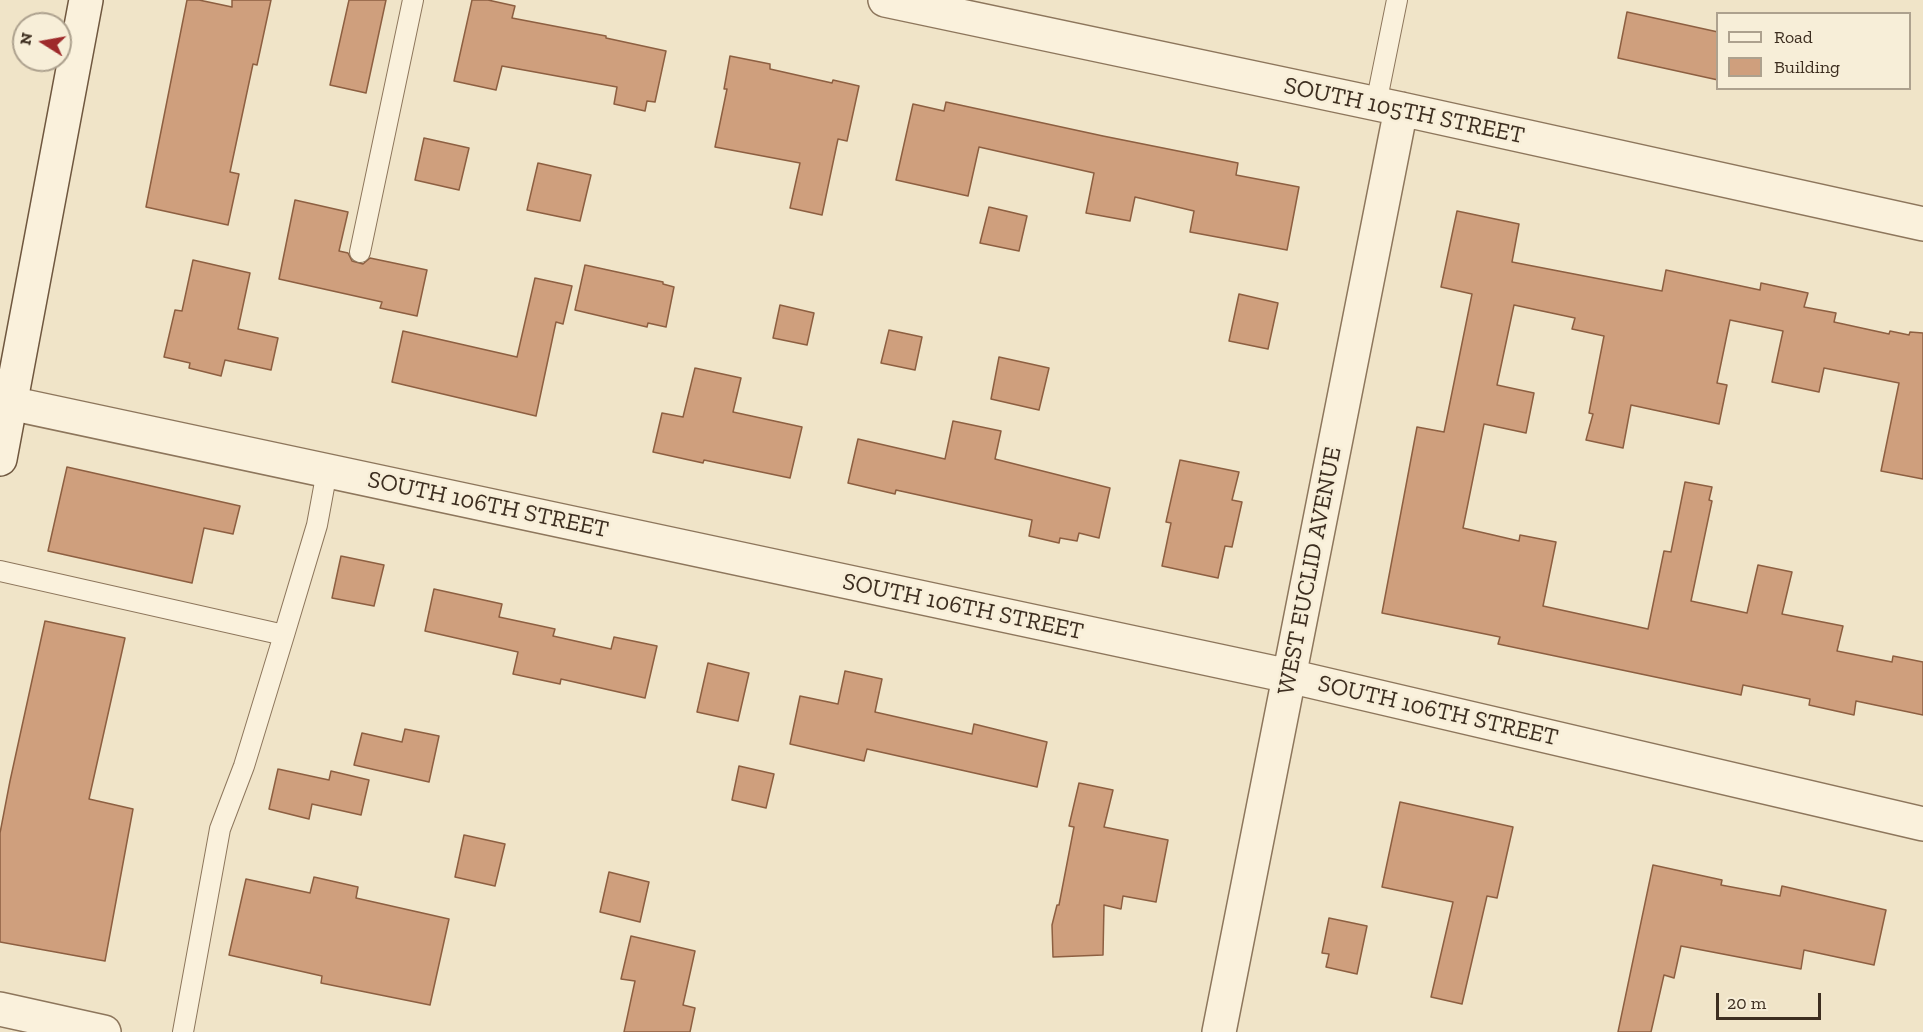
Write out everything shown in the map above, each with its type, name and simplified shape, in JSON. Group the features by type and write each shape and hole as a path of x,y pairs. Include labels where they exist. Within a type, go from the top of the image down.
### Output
{"street":[{"path":"0,459 5,402 86,0"},
{"name":"SOUTH 105TH STREET","path":"885,0 1923,224"},
{"name":"WEST EUCLID AVENUE","path":"1219,1032 1289,676 1388,107"},
{"name":"SOUTH 106TH STREET","path":"5,402 1289,676 1923,824"},
{"path":"0,1009 104,1032"}],"lane":[{"path":"360,252 413,0"},
{"path":"1388,107 1397,0"},
{"path":"183,1032 220,829 244,766 317,525 327,471"},
{"path":"0,571 284,635"}],"building":[{"path":"187,0 199,0 232,7 232,0 271,0 257,65 253,64 230,172 239,174 228,225 146,207"},
{"path":"349,0 386,0 366,93 330,85"},
{"path":"472,0 488,0 515,6 512,18 606,36 606,38 666,51 655,102 647,101 645,111 614,104 617,87 502,66 496,90 454,81"},
{"path":"1627,12 1716,32 1716,80 1618,58"},
{"path":"730,56 770,64 770,69 832,83 833,80 859,86 847,141 838,139 822,215 790,208 800,163 715,147 727,89 724,89"},
{"path":"946,102 1238,163 1236,175 1299,187 1287,250 1190,232 1194,211 1135,197 1130,221 1086,213 1094,173 979,147 968,196 896,180 913,104 944,111"},
{"path":"424,138 469,148 459,190 415,180"},
{"path":"538,163 591,175 580,221 527,210"},
{"path":"295,200 348,212 339,251 348,253 352,261 363,264 370,258 427,270 417,316 380,308 382,302 279,279"},
{"path":"989,207 1027,216 1019,251 980,243"},
{"path":"1457,211 1519,224 1512,262 1662,291 1666,270 1760,290 1761,283 1808,293 1804,307 1836,313 1834,322 1889,334 1890,331 1909,335 1910,332 1923,333 1923,479 1881,471 1899,383 1824,368 1819,392 1772,382 1783,331 1730,320 1717,383 1727,385 1719,424 1631,405 1623,448 1586,440 1593,414 1589,413 1604,336 1572,329 1575,318 1514,305 1497,385 1534,393 1526,433 1484,424 1463,528 1519,541 1520,535 1556,542 1543,606 1648,629 1664,551 1671,552 1685,482 1712,487 1709,500 1712,501 1691,601 1747,613 1758,565 1792,572 1782,614 1843,626 1837,651 1892,662 1893,656 1923,662 1923,715 1856,701 1854,715 1809,705 1810,699 1743,685 1741,695 1498,644 1500,637 1382,613 1417,427 1444,432 1472,294 1441,287"},
{"path":"193,260 250,273 238,329 278,338 271,370 225,360 221,376 189,368 190,363 164,357 175,310 182,311"},
{"path":"585,265 663,282 663,284 674,287 666,327 648,323 647,327 575,310"},
{"path":"535,278 572,286 563,324 556,322 536,416 392,382 403,331 517,357"},
{"path":"1239,294 1278,303 1268,349 1229,341"},
{"path":"780,305 814,313 807,345 773,338"},
{"path":"889,330 922,337 915,370 881,363"},
{"path":"999,357 1049,368 1039,410 991,399"},
{"path":"695,368 741,378 733,412 802,427 790,478 653,452 662,413 683,417"},
{"path":"953,421 1001,431 995,459 1110,488 1099,538 1079,533 1077,541 1060,538 1059,543 1029,536 1032,520 896,490 895,494 848,483 858,439 945,459"},
{"path":"1180,460 1239,472 1232,500 1242,502 1232,547 1225,546 1218,578 1162,566 1171,523 1166,522"},
{"path":"67,467 240,506 233,534 204,528 192,583 48,551"},
{"path":"341,556 384,565 374,606 332,598"},
{"path":"434,589 502,604 499,617 555,629 553,636 611,649 614,637 657,646 645,698 561,679 560,684 513,674 518,652 425,631"},
{"path":"45,621 125,638 89,799 133,809 105,961 0,942 0,833"},
{"path":"708,663 749,673 738,721 697,712"},
{"path":"845,671 882,679 875,712 972,734 974,724 1047,742 1037,787 867,749 864,761 790,744 800,696 838,704"},
{"path":"405,729 439,736 429,782 354,765 362,733 402,742"},
{"path":"739,766 774,774 766,808 732,800"},
{"path":"278,769 329,780 331,771 369,780 361,815 312,804 309,819 269,809"},
{"path":"1079,783 1113,790 1104,827 1168,840 1156,902 1123,896 1121,909 1104,905 1103,955 1053,957 1052,925 1057,905 1059,905 1074,827 1069,826"},
{"path":"1400,802 1513,827 1497,898 1487,896 1462,1004 1431,997 1453,902 1382,887"},
{"path":"464,835 505,844 495,886 455,877"},
{"path":"1653,865 1722,880 1721,885 1780,896 1782,886 1886,910 1874,965 1804,950 1801,969 1681,946 1674,978 1664,975 1651,1032 1618,1032"},
{"path":"609,872 649,882 640,922 600,912"},
{"path":"314,877 358,887 356,898 449,919 430,1005 321,983 322,976 229,955 246,879 310,893"},
{"path":"1329,918 1367,926 1357,974 1326,967 1329,954 1322,953"},
{"path":"631,936 695,951 683,1005 695,1008 690,1032 624,1032 635,981 621,979"}]}
